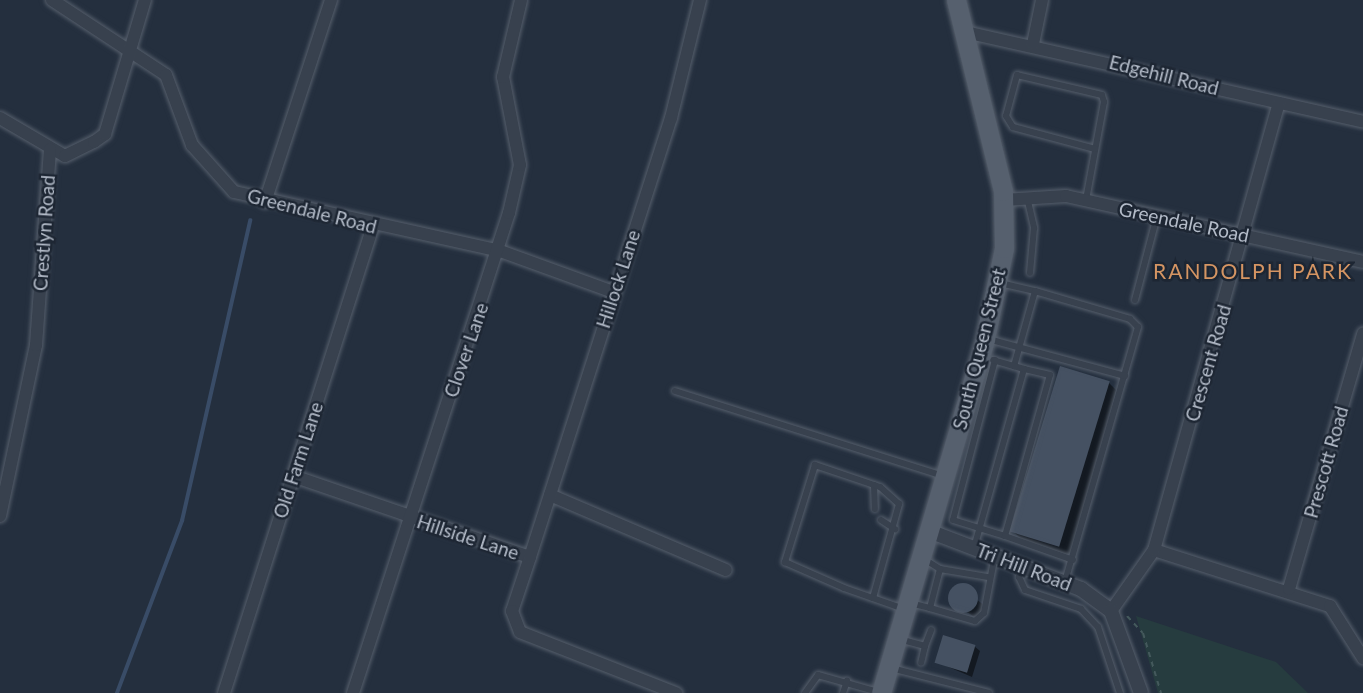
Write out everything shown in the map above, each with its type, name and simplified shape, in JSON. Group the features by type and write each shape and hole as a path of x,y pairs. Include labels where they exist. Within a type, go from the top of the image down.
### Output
{"main road":[{"name":"South Queen Street","path":"881,693 945,477 986,352 998,282 1004,200 956,0"}],"street":[{"name":"Greendale Road","path":"52,0 166,75 192,145 211,172 234,192 265,202 373,226 500,251 613,292"},
{"name":"Crestlyn Road","path":"0,516 36,345 50,150 77,153 105,134 145,0"},
{"path":"265,202 331,0"},
{"name":"Clover Lane","path":"353,693 408,518 500,251 520,166 503,77 521,0"},
{"name":"Hillock Lane","path":"530,557 671,118 700,0"},
{"path":"1032,44 1042,0"},
{"name":"Edgehill Road","path":"965,32 1032,44 1363,122"},
{"name":"Crescent Road","path":"1113,608 1154,550 1246,235 1279,103"},
{"path":"0,118 50,150"},
{"name":"Greendale Road","path":"1004,200 1027,196 1086,200 1363,262"},
{"name":"Old Farm Lane","path":"224,693 373,226"},
{"name":"Prescott Road","path":"1289,589 1363,334"},
{"name":"Hillside Lane","path":"293,476 408,518 530,557 512,611 520,632 676,693"},
{"path":"550,495 726,570"},
{"name":"Tri Hill Road","path":"929,531 1065,582 1113,608"},
{"path":"1154,550 1289,589 1331,606 1363,658"},
{"path":"1113,608 1141,693"}],"lane":[{"path":"1086,200 1104,102 1097,90 1017,75 1006,116 1013,127 1095,149"},
{"path":"1027,196 1034,228 1030,273"},
{"path":"1135,300 1157,216"},
{"path":"998,282 1130,319 1138,327 1065,582"},
{"path":"1014,366 1035,291"},
{"path":"986,352 1019,348 1125,376"},
{"path":"986,352 1014,366 1050,375 1005,536"},
{"path":"986,352 953,520 1073,559"},
{"path":"974,548 1024,369"},
{"path":"675,391 945,477"},
{"path":"873,598 895,529 899,504 874,485 816,465 785,562 873,598 930,608 975,621 984,613 988,577 995,555"},
{"path":"874,485 875,509"},
{"path":"881,520 895,529"},
{"path":"921,558 940,569 988,577"},
{"path":"1023,566 1019,577 1025,590 1081,609 1098,627 1120,693"},
{"path":"930,608 940,569"},
{"path":"921,663 931,630"},
{"path":"897,638 925,646"},
{"path":"889,668 989,693"},
{"path":"805,693 817,675 847,681 881,693"},
{"path":"843,693 847,681"}],"path":[{"path":"1113,608 1142,630 1161,693"}],"green space":[{"path":"1136,616 1276,662 1308,693 1158,693"}],"building":[{"path":"1060,366 1110,381 1059,547 1009,531"},
{"path":"963,583 974,587 978,598 974,609 963,613 952,609 948,598 952,587"},
{"path":"943,635 976,645 967,673 935,663"}],"waterway":[{"path":"117,693 182,521 250,221"}],"district":[{"name":"RANDOLPH PARK","path":"1253,271"}]}
